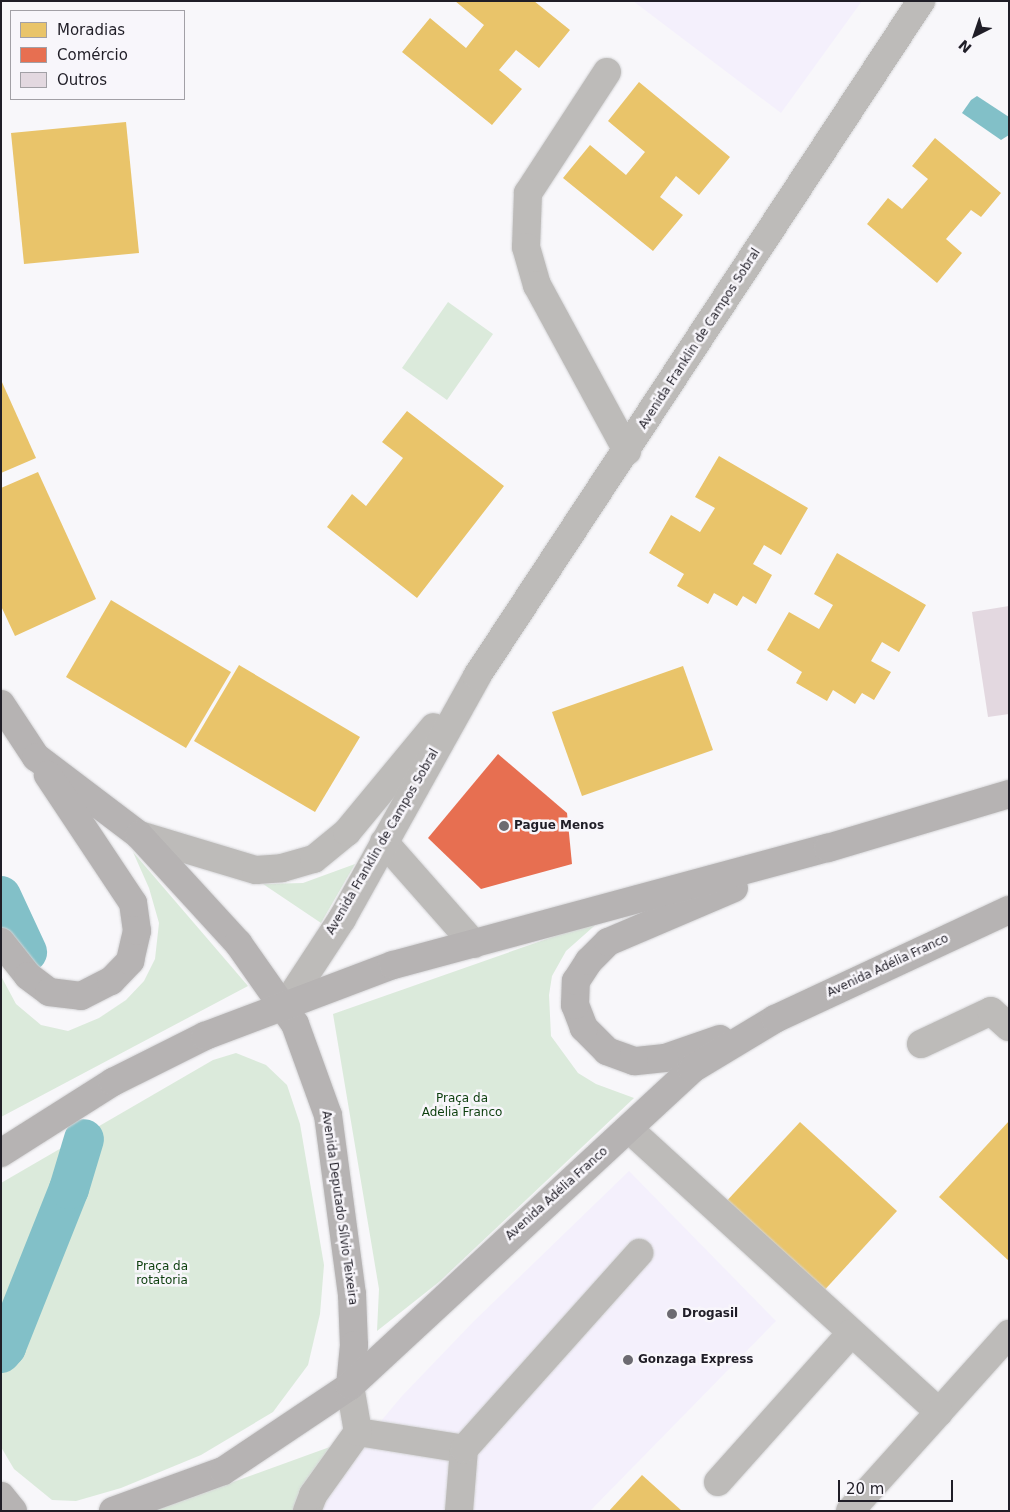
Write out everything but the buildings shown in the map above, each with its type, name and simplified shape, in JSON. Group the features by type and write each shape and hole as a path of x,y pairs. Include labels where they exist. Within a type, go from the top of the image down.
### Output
{"main road":[{"name":"Avenida Deputado Sílvio Teixeira","path":"1,704 36,757 139,835 238,943 285,1006 328,1115 352,1294 354,1345 350,1386"},
{"path":"1,942 28,976 49,992 81,996 111,981 130,961 137,931 133,903 36,757"},
{"path":"1,1152 113,1082 205,1036 393,965 828,848 1009,794"},
{"path":"775,1019 665,1058 634,1061 607,1050 584,1028 575,1005 576,981 588,961 608,942 828,848"},
{"name":"Avenida Adélia Franco","path":"120,1509 223,1471 350,1386 692,1069 775,1019 1009,910"},
{"path":"1,1496 13,1511"}],"street":[{"name":"Avenida Franklin de Campos Sobral","path":"285,1006 342,919 477,676 922,1"},
{"path":"607,72 528,193 526,247 537,285 627,451"},
{"name":"Avenida Franklin de Campos Sobral","path":"139,835 256,870 282,868 314,859 347,832 477,676"},
{"path":"384,842 474,944"},
{"path":"921,1044 991,1011 1009,1027"},
{"path":"628,1129 939,1412"},
{"path":"459,1511 464,1449 639,1253"},
{"path":"718,1482 851,1333"},
{"path":"850,1511 1009,1334"},
{"path":"307,1511 313,1495 358,1432 350,1386"},
{"path":"358,1432 464,1449"}],"shaded area":[{"path":"633,1 862,1 781,113"},
{"path":"629,1171 776,1321 590,1511 318,1511 336,1475 402,1396 474,1321"}],"green space":[{"path":"448,302 493,334 447,400 402,368"},
{"path":"133,852 248,986 1,1117 1,976 16,1004 41,1025 68,1031 99,1018 126,1000 144,981 155,959 159,923 149,888"},
{"path":"355,864 321,923 263,884 303,883"},
{"name":"Praça da Adelia Franco","path":"601,920 566,951 552,976 549,995 551,1036 578,1073 596,1084 634,1098 439,1282 377,1331 379,1289 333,1014"},
{"name":"Praça da rotatoria","path":"236,1053 266,1065 287,1085 300,1124 324,1265 320,1314 308,1365 273,1412 201,1455 121,1488 76,1501 52,1500 14,1469 1,1447 1,1183 213,1060"},
{"path":"338,1444 299,1511 153,1511"}],"water":[{"path":"977,96 1009,117 1009,135 1001,140 962,113 971,100"}],"waterway":[{"path":"1,896 27,952"},
{"path":"1,1353 6,1347 69,1189 84,1139"}],"place":[{"name":"Pague Menos","path":"504,826"},
{"name":"Drogasil","path":"672,1314"},
{"name":"Gonzaga Express","path":"628,1360"}]}
